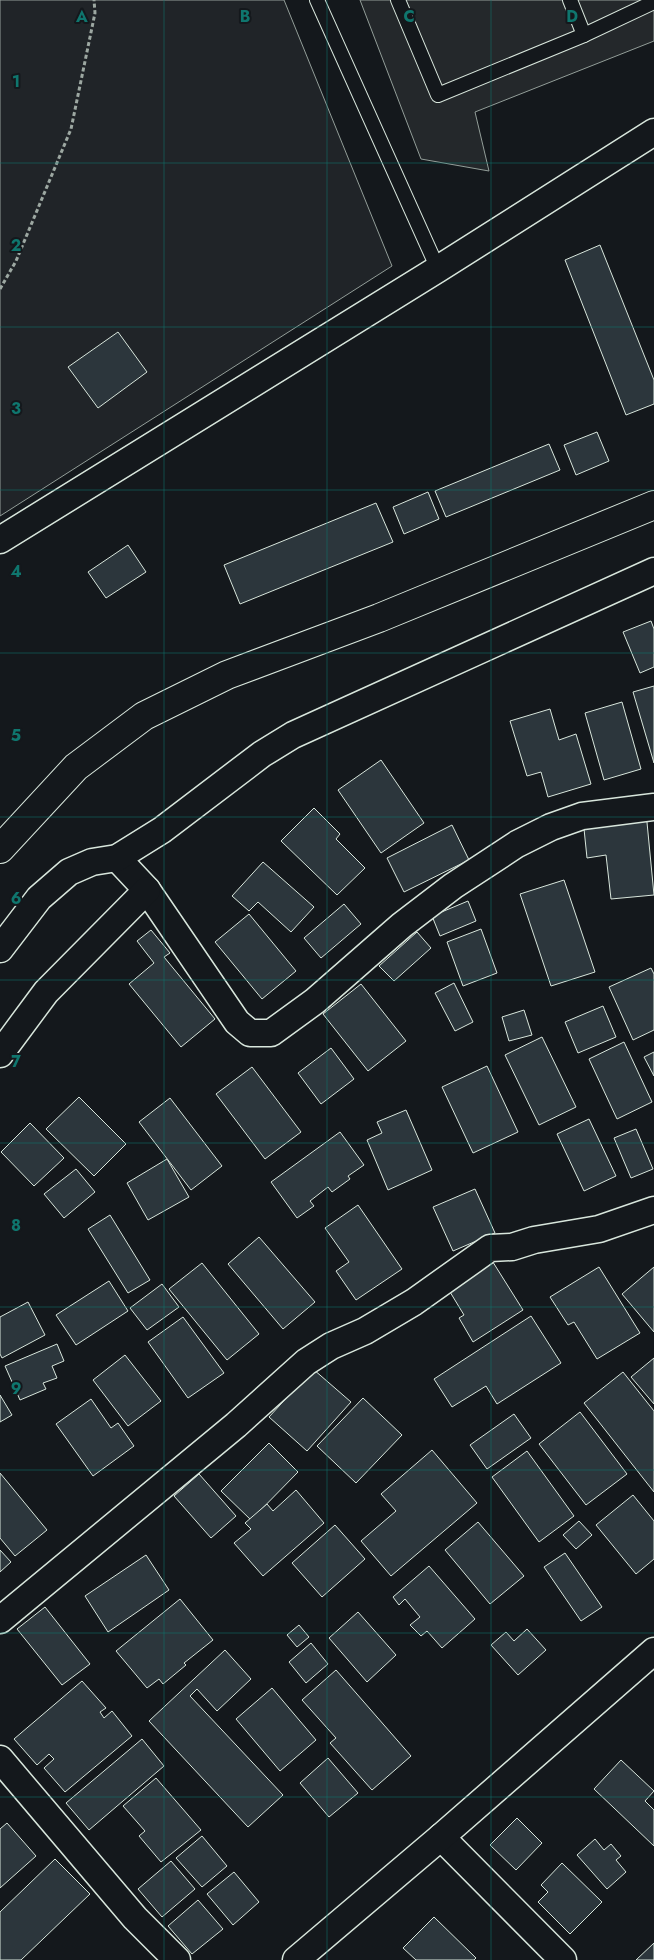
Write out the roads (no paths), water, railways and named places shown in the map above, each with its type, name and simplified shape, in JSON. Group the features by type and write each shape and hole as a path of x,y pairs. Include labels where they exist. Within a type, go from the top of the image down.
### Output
{"street":[{"path":"0,540 438,269 654,132"},
{"path":"0,849 76,767 144,716 227,675 379,618 654,505"},
{"path":"0,949 39,898 69,872 92,862 117,858 162,830 262,754 294,735 654,570"},
{"path":"117,858 147,890 237,1022 250,1033 271,1033 315,1001 402,925 453,886 517,844 551,827 582,816 654,807"},
{"path":"0,1054 46,992 147,890"},
{"path":"0,1620 236,1425 306,1362 331,1346 365,1331 414,1302 490,1248 512,1246 534,1240 599,1230 654,1210"},
{"path":"296,1960 441,1837 654,1650"},
{"path":"0,1759 135,1918 177,1960"},
{"path":"441,1837 563,1960"}],"lane":[{"path":"317,0 438,269"},
{"path":"398,0 438,95 584,35 654,2"},
{"path":"570,0 584,35"}]}
